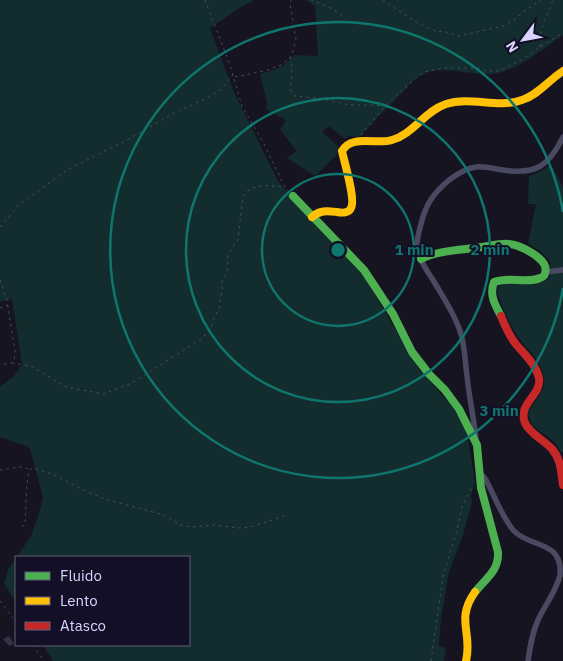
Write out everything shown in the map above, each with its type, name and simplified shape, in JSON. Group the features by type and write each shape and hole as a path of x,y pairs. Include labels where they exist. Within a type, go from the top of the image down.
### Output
{"street":[{"path":"312,217 321,211 342,213 349,211 351,208 352,196 342,152 348,143 395,140 408,132 430,113 444,105 465,102 503,104 524,99 563,71"},
{"path":"466,661 468,650 464,620 465,611 472,597 494,570 499,559 481,488 477,445 460,330 421,259 417,243 425,211 433,195 454,176 476,166 512,172 534,170 548,162 563,137"},
{"path":"293,196 364,270 393,314 412,352 459,409 477,445"},
{"path":"421,259 441,253 512,244 527,250 540,259 544,264 546,272"},
{"path":"563,270 546,272 539,279 509,278 498,280 494,282 492,295 516,345 532,363 538,375 539,384 524,406 523,417 531,432 547,443 558,458 561,464 563,485"},
{"path":"479,475 483,476 486,480 507,522 514,531 521,537 554,549 560,557 561,573 558,584 534,630 528,661"}],"path":[{"path":"205,0 234,76 242,106 264,144 285,188 293,196"},
{"path":"291,0 290,4 296,39 290,57 292,94 349,106 376,106 384,108"},
{"path":"310,0 327,6 342,15"},
{"path":"383,0 416,22 437,32 443,31 459,36 503,26 541,0"},
{"path":"540,47 541,30 553,0"},
{"path":"356,141 384,108 415,78 424,72 444,68 500,71 521,61 563,33"},
{"path":"0,227 19,205 67,170 127,140 174,113 209,97 220,90 234,76 268,70 281,65 290,57"},
{"path":"0,363 31,366 66,387 103,394 132,383 201,339 210,329 218,309 222,282 227,272 228,256 238,240 242,196 247,190 262,185 285,188"},
{"path":"0,280 8,305 15,351 15,358 12,364"},
{"path":"0,308 8,305"},
{"path":"0,470 21,466 33,468 106,499 164,515 181,524 192,527 214,525 239,528 251,527 287,515"},
{"path":"22,527 25,520 29,472 31,469"},
{"path":"431,661 443,576 462,507 471,489 481,488"},
{"path":"0,601 15,621"},
{"path":"34,646 44,661"}],"green space":[{"path":"0,0 254,0 210,28 233,90 278,181 311,221 362,273 419,369 451,405 466,427 475,482 463,535 449,572 441,618 439,646 446,648 444,661 53,661 44,646 190,646 190,556 18,556 31,536 43,497 30,449 0,437 0,387 14,376 22,364 12,299 0,302"},
{"path":"305,0 563,0 563,35 529,59 500,72 483,74 441,70 425,73 415,79 359,137 348,136 345,139 329,126 322,132 339,147 337,155 315,176 287,158 297,151 280,130 286,120 266,109 267,103 260,74 283,66 294,55 318,56 315,6"},
{"path":"551,164 563,187 563,452 561,453 550,438 534,427 529,418 528,412 543,388 544,378 540,365 512,328 497,289 501,283 532,284 544,281 550,277 550,261 540,251 528,244 536,204 528,204 529,176 540,172"},
{"path":"15,560 15,601 4,583 8,570"}],"building":[{"path":"9,636 14,644 9,646 3,639"}],"traffic: fast":[{"path":"293,196 364,270 393,314 412,352 459,409 477,445 481,488 498,552 498,559 494,569 475,592"},
{"path":"421,259 443,252 502,244 514,245 527,250 539,258 545,268 544,276 535,280 500,280 494,282 492,296 501,316"}],"traffic: slow":[{"path":"312,217 318,213 330,211 345,212 351,208 351,189 342,151 346,146 358,141 392,140 406,133 432,112 446,104 465,101 504,103 528,98 563,71"},
{"path":"466,661 468,651 466,611 475,592"}],"traffic: jam":[{"path":"501,316 513,340 529,359 539,378 537,390 524,410 523,416 527,427 555,453 560,466 563,485"}]}
